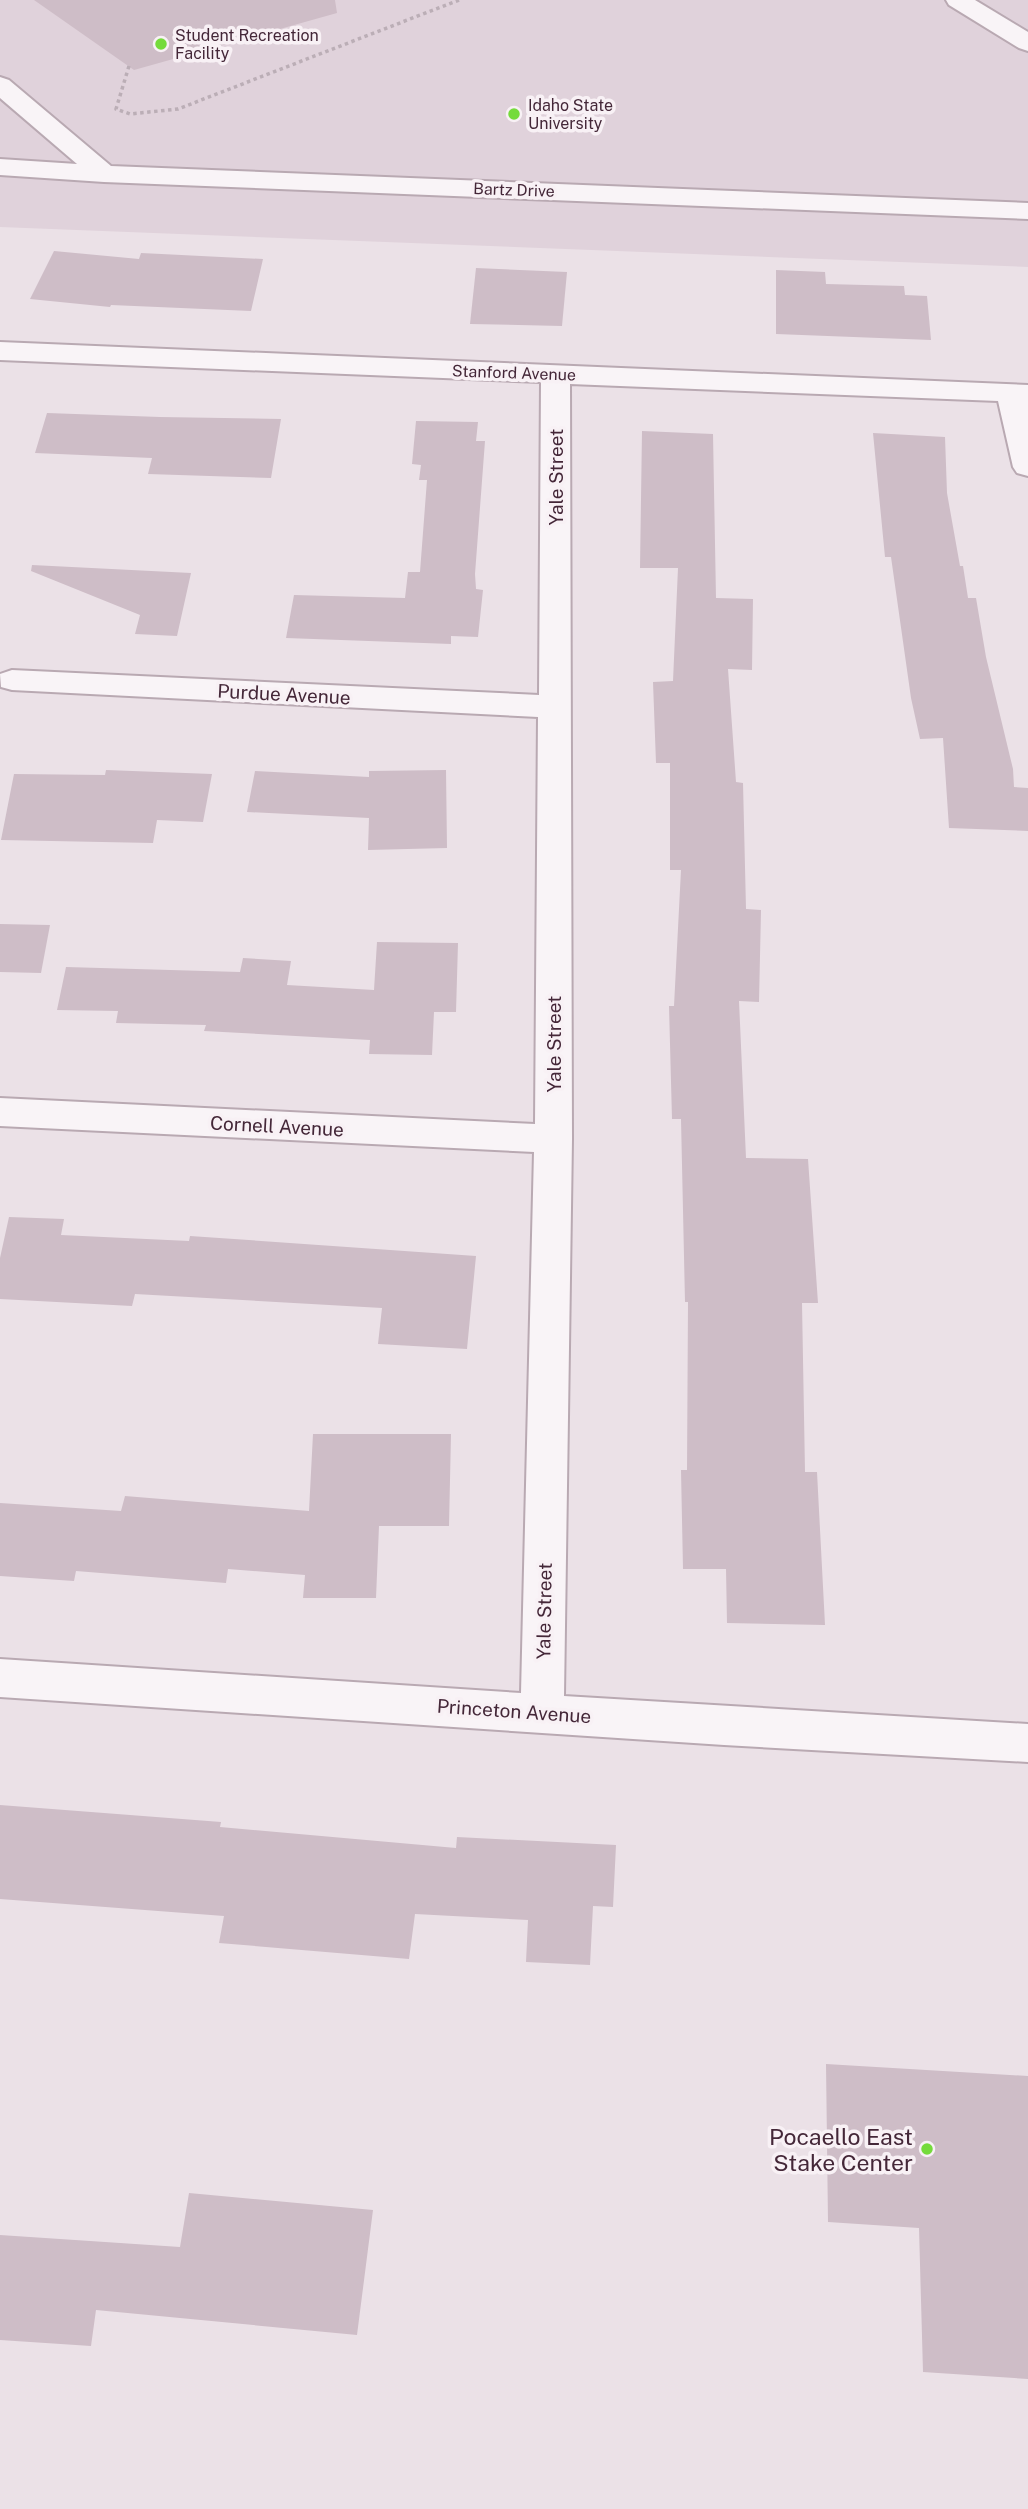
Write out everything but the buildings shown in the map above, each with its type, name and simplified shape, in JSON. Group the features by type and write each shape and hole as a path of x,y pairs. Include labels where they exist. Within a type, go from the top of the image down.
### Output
{"street":[{"path":"958,0 1028,43"},
{"path":"0,85 104,174"},
{"name":"Bartz Drive","path":"0,167 104,174 1028,211"},
{"name":"Stanford Avenue","path":"0,351 1019,394"},
{"name":"Yale Street","path":"542,1713 553,1139 556,375"},
{"path":"1019,394 1028,467"},
{"name":"Purdue Avenue","path":"12,680 556,707"},
{"name":"Cornell Avenue","path":"0,1112 553,1139"},
{"name":"Princeton Avenue","path":"0,1678 1028,1743"}],"path":[{"path":"130,66 116,109 130,114 178,109 459,0"}],"shaded area":[{"name":"Idaho State University","path":"0,0 1028,0 1028,267 0,227"}],"place":[{"name":"Student Recreation Facility","path":"161,44"},
{"name":"Idaho State University","path":"514,114"},
{"name":"Pocaello East Stake Center","path":"927,2149"}]}
